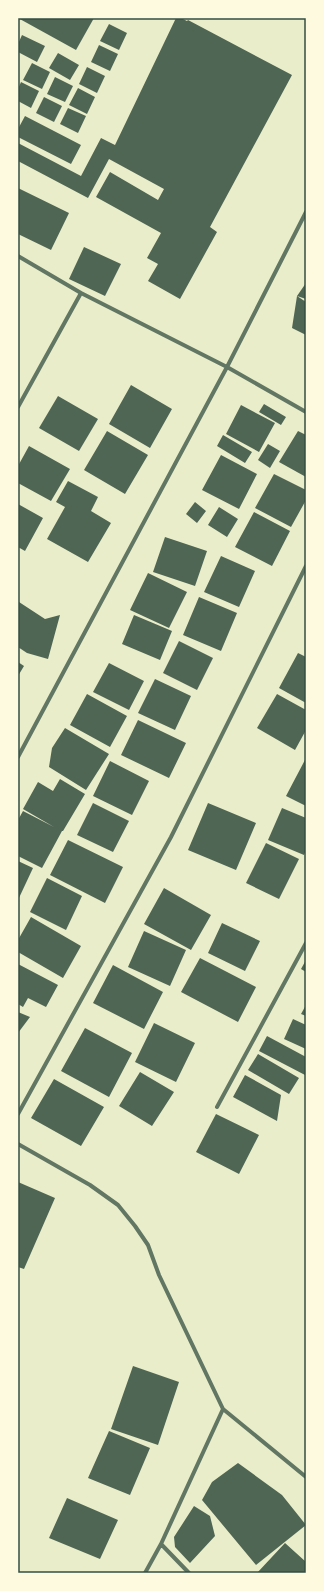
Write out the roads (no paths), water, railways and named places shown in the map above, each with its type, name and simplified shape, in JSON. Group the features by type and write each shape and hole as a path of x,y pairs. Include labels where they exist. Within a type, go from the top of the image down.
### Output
{"street":[{"path":"18,757 227,367 306,212"},
{"path":"18,256 81,293 227,367 306,412"},
{"path":"18,407 81,293"},
{"path":"18,1114 171,837 306,566"},
{"path":"218,1106 306,943"},
{"path":"18,1144 90,1185 118,1205 148,1245 223,1409 306,1477"},
{"path":"145,1573 161,1544 223,1409"},
{"path":"161,1544 189,1573"}]}
